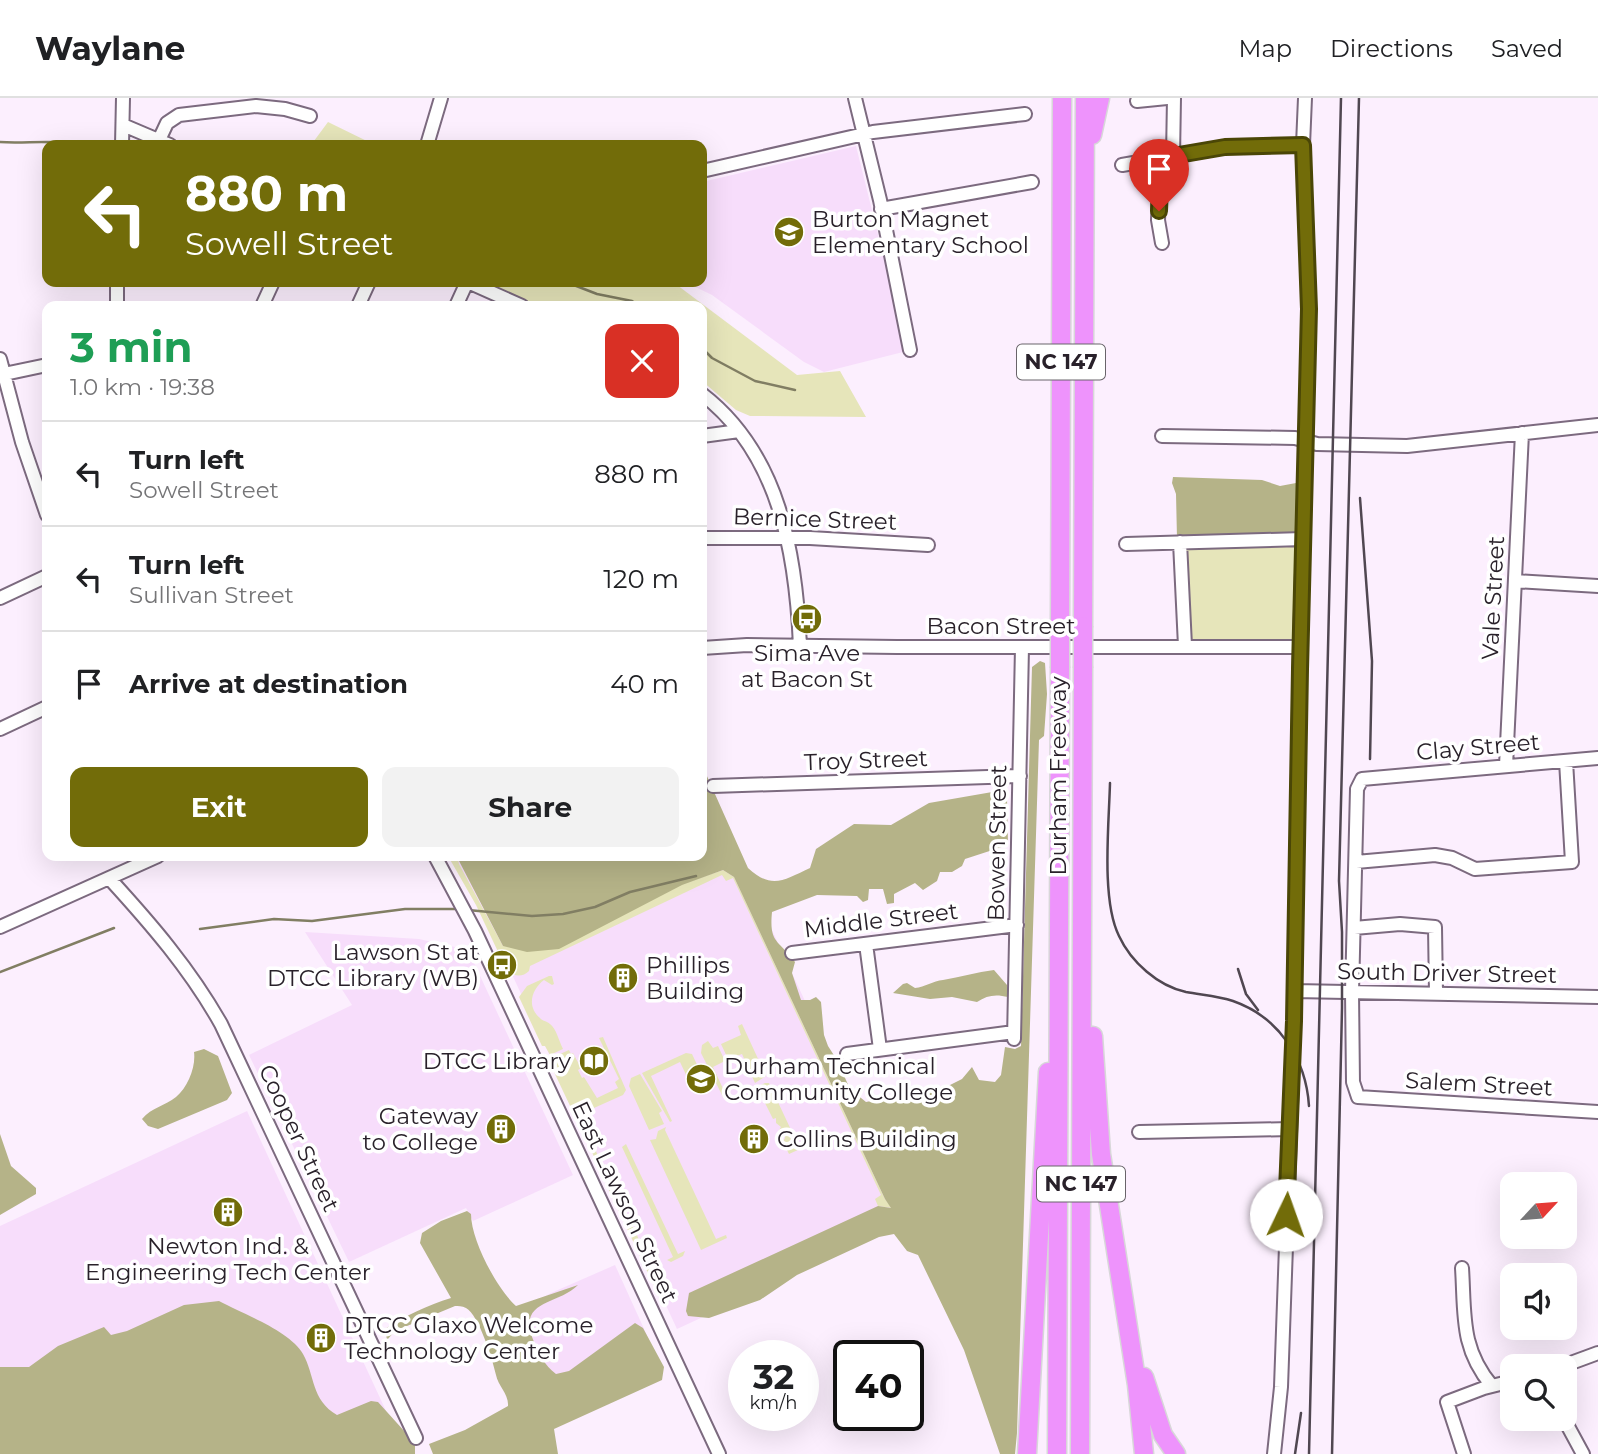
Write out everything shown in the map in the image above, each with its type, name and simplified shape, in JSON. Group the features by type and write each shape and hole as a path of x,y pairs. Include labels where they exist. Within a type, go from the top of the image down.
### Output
{"highway":[{"path":"1056,98 1062,123"},
{"name":"Durham Freeway","path":"1057,1454 1062,98"},
{"name":"Durham Freeway","path":"1080,1454 1085,98"},
{"path":"1086,162 1100,98"},
{"path":"1027,1454 1059,890"},
{"path":"1082,914 1098,1128 1138,1396 1144,1454"},
{"path":"1119,1275 1153,1404 1163,1435 1176,1454"}],"street":[{"path":"122,140 123,98"},
{"path":"428,140 441,98"},
{"path":"855,98 910,350"},
{"path":"1137,101 1167,98"},
{"path":"1163,243 1158,220 1174,98"},
{"path":"1270,1454 1281,1399 1295,991 1309,309 1303,145 1305,98"},
{"path":"166,140 170,119 179,115 256,106 285,109 310,116"},
{"path":"707,170 864,134 1025,114"},
{"path":"122,125 158,140"},
{"path":"1122,165 1225,147 1303,145"},
{"path":"881,208 1032,182"},
{"path":"479,287 511,301"},
{"path":"0,359 22,442 42,500"},
{"path":"2,374 42,366"},
{"path":"707,399 739,431 765,473 788,538 797,584 800,646"},
{"path":"1163,436 1295,438 1317,444 1407,446 1598,425"},
{"path":"707,435 739,431"},
{"name":"Vale Street","path":"1506,766 1522,433"},
{"name":"Bernice Street","path":"707,538 788,538 928,545"},
{"path":"1126,544 1303,539"},
{"path":"1180,542 1185,646"},
{"path":"0,598 42,578"},
{"path":"1515,582 1598,586"},
{"name":"Bacon Street","path":"707,648 747,645 1300,646"},
{"name":"Bowen Street","path":"880,1049 1014,1036 1022,647"},
{"path":"0,729 42,709"},
{"name":"Clay Street","path":"1356,862 1357,789 1362,779 1598,758"},
{"path":"1352,992 1356,862 1435,855 1452,858 1475,869 1572,862 1566,761"},
{"name":"Troy Street","path":"713,786 1020,776"},
{"path":"0,927 147,861"},
{"name":"East Lawson Street","path":"438,861 475,931 719,1454"},
{"name":"Cooper Street","path":"109,878 180,958 226,1032 416,1438"},
{"path":"1354,928 1400,923 1435,927 1436,994"},
{"name":"Middle Street","path":"792,953 1017,925"},
{"path":"847,1054 880,1049 866,944"},
{"name":"South Driver Street","path":"1295,991 1598,997"},
{"name":"Salem Street","path":"1352,992 1353,1082 1358,1097 1598,1112"},
{"path":"1139,1132 1290,1129"},
{"path":"1462,1268 1465,1327 1469,1348 1476,1365 1492,1386"},
{"path":"1577,1361 1598,1353"},
{"path":"1464,1454 1447,1402 1500,1384"},
{"path":"1571,1431 1583,1454"}],"shaded area":[{"name":"Burton Magnet Elementary School","path":"856,146 907,351 824,372 804,362 712,295 695,287 707,287 707,181"},
{"path":"1173,477 1262,480 1280,486 1296,483 1298,534 1177,538"},
{"path":"1040,661 1045,663 1047,694 1044,736 1039,740 1017,1433 1015,1454 1000,1454 964,1350 918,1255 907,1251 894,1234 879,1237 797,1275 760,1300 709,1318 688,1316 686,1311 689,1293 878,1206 891,1208 734,877 723,870 682,885 559,949 527,952 503,946 459,861 707,861 707,776 748,868 764,879 778,881 810,868 816,849 854,824 891,825 929,803 998,791 1007,799 1008,845 965,859 962,866 952,872 940,872 937,881 923,890 915,883 894,894 894,903 887,904 883,889 869,889 868,900 863,902 857,896 817,895 772,912 771,922 773,936 795,962 792,973 801,1000 816,997 821,1002 824,1035 828,1046 850,1089 866,1102 950,1085 962,1079 972,1067 979,1080 995,1082 1001,1075 1005,1047 1015,1049 1021,1046 1032,667"},
{"name":"Durham Technical Community College","path":"707,791 908,1222 677,1329 489,925 455,861 707,861"},
{"path":"305,932 419,939 468,950 573,1175 473,1221 466,1208 349,1262 249,1055 352,1005"},
{"path":"994,970 1007,985 1008,997 992,996 977,1002 952,997 930,999 893,993 907,983 915,988"},
{"path":"204,1049 218,1056 232,1093 227,1100 158,1129 148,1126 142,1119 180,1093 192,1070 194,1052"},
{"path":"247,1111 406,1454 0,1454 0,1226"},
{"path":"0,1134 11,1166 36,1188 36,1194 0,1215"},
{"path":"467,1211 471,1214 475,1237 486,1263 516,1306 578,1285 541,1305 530,1318 530,1328 540,1355 556,1374 569,1371 635,1323 643,1328 664,1367 662,1380 554,1429 558,1454 433,1454 429,1444 465,1430 508,1406 489,1349 476,1319 466,1308 455,1306 395,1331 387,1340 385,1329 417,1311 451,1298 420,1243 422,1233 441,1221"},
{"path":"615,1265 650,1342 550,1388 515,1312"},
{"path":"219,1301 253,1317 297,1346 307,1362 322,1402 337,1415 371,1401 378,1402 415,1443 415,1454 0,1454 0,1367 29,1367 58,1346 104,1327 111,1335 127,1331 184,1305"}],"green space":[{"path":"328,122 365,140 315,140"},
{"path":"490,287 680,287 698,301 523,301"},
{"path":"707,308 797,375 840,371 866,417 750,416 736,410 707,385"},
{"path":"1301,542 1298,644 1188,644 1183,544"},
{"path":"451,861 458,861 503,946 723,870 734,877 885,1199 892,1208 878,1206 875,1199 881,1195 733,878 726,881 722,875 530,966 529,971 517,975 508,973 476,905"},
{"path":"552,976 554,984 544,980 536,988 532,1003 541,1019 554,1028 563,1049 550,1055 545,1046 542,1046 519,997 527,986"},
{"path":"742,1024 766,1076 755,1083 742,1054 728,1059 721,1044 741,1035 738,1026"},
{"path":"603,1037 626,1090 623,1095 585,1112 589,1121 583,1124 601,1162 598,1165 554,1072 556,1068 551,1058 569,1050 573,1053 581,1068 578,1070 582,1078 584,1077 597,1098 618,1088 615,1082 619,1079 599,1038"},
{"path":"708,1041 713,1048 718,1046 725,1061 713,1067 726,1095 723,1097 701,1053 702,1045"},
{"path":"686,1053 692,1054 701,1073 688,1079 680,1062 651,1076 672,1121 670,1122 642,1073"},
{"path":"640,1074 662,1111 659,1113 664,1124 649,1130 629,1086 631,1078"},
{"path":"769,1083 800,1149 789,1154 786,1148 788,1143 783,1141 784,1134 778,1132 781,1127 776,1123 776,1118 773,1119 757,1087"},
{"path":"666,1127 665,1130 716,1239 726,1235 727,1238 701,1250 650,1140 656,1139 658,1131"},
{"path":"626,1144 678,1254 685,1251 683,1256 671,1262 667,1260 673,1257 622,1147"},
{"path":"607,1171 656,1276 662,1274 666,1286 659,1291 656,1290 607,1186 603,1173"}],"waterway":[{"path":"0,142 42,142"},
{"path":"579,287 597,294 632,301"},
{"path":"707,353 755,381 795,390"},
{"path":"468,910 532,916 563,914 595,907 630,892 696,876"},
{"path":"200,929 274,919 312,921 405,909 458,909"},
{"path":"0,972 114,928"}],"railway":[{"path":"1309,1454 1341,98"},
{"path":"1332,1454 1342,1008 1339,881 1359,98"},
{"path":"1360,498 1372,661 1370,759"},
{"path":"1110,783 1108,883 1113,921 1124,946 1146,972 1165,984 1186,992 1233,1001 1264,1018 1287,1042 1296,1056 1307,1089 1309,1106"},
{"path":"1238,969 1246,994 1258,1010"},
{"path":"1295,1454 1301,1413"}],"place":[{"name":"Burton Magnet Elementary School","path":"789,232"},
{"name":"Sima Ave at Bacon St","path":"807,619"},
{"name":"Lawson St at DTCC Library (WB)","path":"502,965"},
{"name":"Phillips Building","path":"623,978"},
{"name":"DTCC Library","path":"594,1061"},
{"name":"Durham Technical Community College","path":"701,1079"},
{"name":"Gateway to College","path":"501,1129"},
{"name":"Collins Building","path":"754,1139"},
{"name":"Newton Ind. & Engineering Tech Center","path":"228,1212"},
{"name":"DTCC Glaxo Welcome Technology Center","path":"321,1338"}],"route":[{"path":"1159,211 1161,158 1225,147 1303,145 1309,309 1297,915 1286,1215"}]}
